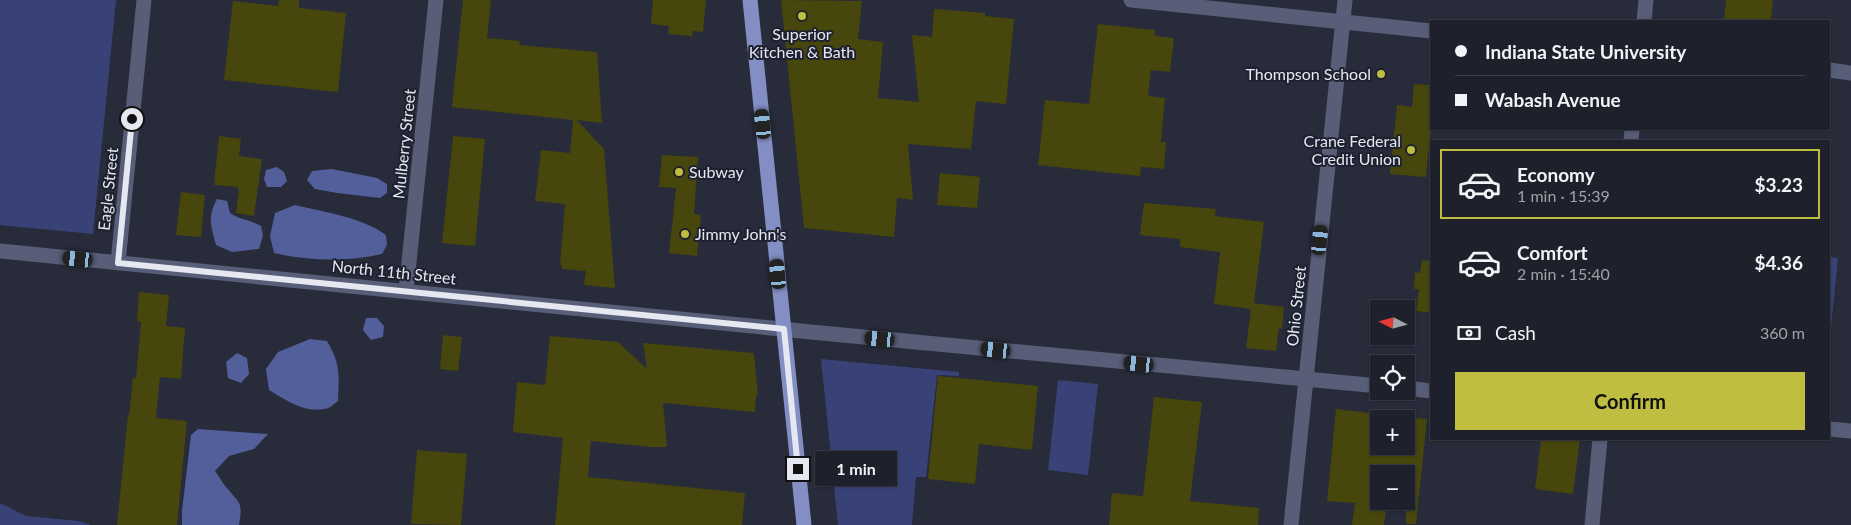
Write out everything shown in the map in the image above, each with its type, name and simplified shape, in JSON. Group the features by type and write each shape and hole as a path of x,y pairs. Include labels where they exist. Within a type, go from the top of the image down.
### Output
{"main road":[{"path":"750,0 804,525"}],"street":[{"name":"Eagle Street","path":"118,263 144,0"},
{"name":"Mulberry Street","path":"406,291 436,0"},
{"path":"1131,0 1343,20 1430,31"},
{"name":"Ohio Street","path":"1291,525 1345,0"},
{"path":"1644,20 1646,0"},
{"path":"1830,70 1851,73"},
{"name":"North 11th Street","path":"0,251 1370,385"},
{"path":"1415,389 1430,391"},
{"path":"1830,429 1851,431"},
{"path":"1592,525 1600,440"}],"shaded area":[{"path":"0,0 116,0 93,234 0,225"},
{"path":"277,167 284,172 287,181 281,187 267,187 264,179 266,170"},
{"path":"332,169 377,178 387,184 387,193 380,198 337,193 315,189 307,180 312,171"},
{"path":"217,199 227,201 230,213 261,226 263,235 259,249 232,252 216,245 211,227 211,217"},
{"path":"295,205 354,219 366,224 386,235 387,245 382,254 328,260 274,253 270,236 275,213"},
{"path":"1830,257 1838,258 1830,337"},
{"path":"366,318 377,318 384,326 383,337 371,340 363,330"},
{"path":"310,339 327,341 337,364 339,377 338,401 326,409 317,410 302,407 269,390 266,369 278,352"},
{"path":"237,353 247,358 249,374 241,383 228,378 226,362"},
{"path":"821,359 959,372 959,376 937,375 926,477 916,477 912,525 838,525"},
{"path":"1058,380 1098,384 1088,475 1048,470"},
{"path":"198,429 268,434 254,449 229,456 215,471 239,504 241,512 239,525 182,525 191,435"},
{"path":"0,503 26,516 79,521 91,525 0,525"}],"building":[{"path":"279,0 299,0 299,8 346,13 338,92 224,80 233,1 278,6"},
{"path":"463,0 491,0 487,38 520,41 519,45 597,52 602,123 577,120 604,149 615,288 584,285 586,271 562,269 562,265 560,265 565,204 535,201 541,150 570,153 573,120 452,107"},
{"path":"653,0 706,0 703,32 693,31 692,36 668,34 669,26 651,24"},
{"path":"781,0 862,1 858,39 883,42 878,98 919,102 912,35 932,37 934,9 985,13 985,16 1014,19 1006,104 976,101 971,149 908,144 913,200 897,198 894,237 804,228"},
{"path":"1726,0 1773,0 1771,20 1724,20"},
{"path":"1098,24 1155,30 1155,36 1174,38 1170,72 1151,70 1148,96 1165,98 1161,142 1166,142 1164,169 1141,167 1140,176 1038,165 1045,100 1089,104"},
{"name":"Crane Federal Credit Union","path":"1414,84 1430,85 1431,130 1426,177 1390,174 1397,105 1412,107"},
{"path":"219,136 241,139 239,156 262,159 254,216 236,213 238,187 214,185"},
{"path":"453,136 485,139 475,246 442,243"},
{"path":"662,155 698,157 694,214 701,215 697,256 669,253 676,188 659,187"},
{"path":"940,173 980,177 977,208 937,205"},
{"path":"181,192 205,195 201,237 176,235"},
{"path":"1144,203 1216,209 1215,216 1264,222 1254,303 1284,307 1282,329 1279,328 1276,351 1246,348 1251,309 1214,304 1220,252 1180,247 1180,239 1140,235"},
{"path":"1422,260 1430,261 1430,313 1416,311 1419,289 1414,289 1415,272 1420,273"},
{"path":"139,292 169,295 166,326 185,328 181,379 160,377 156,418 187,421 177,525 117,525 128,415 133,378 136,378 141,322 137,321"},
{"path":"443,335 462,337 458,371 440,369"},
{"path":"550,336 618,342 647,369 643,343 754,353 758,395 756,395 755,412 663,403 667,447 591,441 588,477 745,493 742,525 555,525 563,438 513,432 517,382 545,385"},
{"path":"938,376 1038,386 1032,450 979,444 975,484 928,479"},
{"path":"1154,397 1202,402 1190,501 1259,508 1258,525 1109,525 1112,493 1143,496"},
{"path":"1336,409 1370,413 1370,455 1415,455 1415,418 1427,419 1416,524 1406,524 1406,510 1415,510 1415,465 1370,465 1370,510 1386,510 1384,525 1352,525 1355,503 1327,501"},
{"path":"1541,440 1580,440 1573,494 1535,489"},
{"path":"417,450 467,454 461,525 411,524"}],"place":[{"name":"Superior Kitchen & Bath","path":"802,16"},
{"name":"Thompson School","path":"1381,74"},
{"name":"Crane Federal Credit Union","path":"1411,150"},
{"name":"Subway","path":"679,172"},
{"name":"Jimmy John's","path":"685,234"}],"route":[{"path":"132,119 118,263 784,329 798,469"}]}
